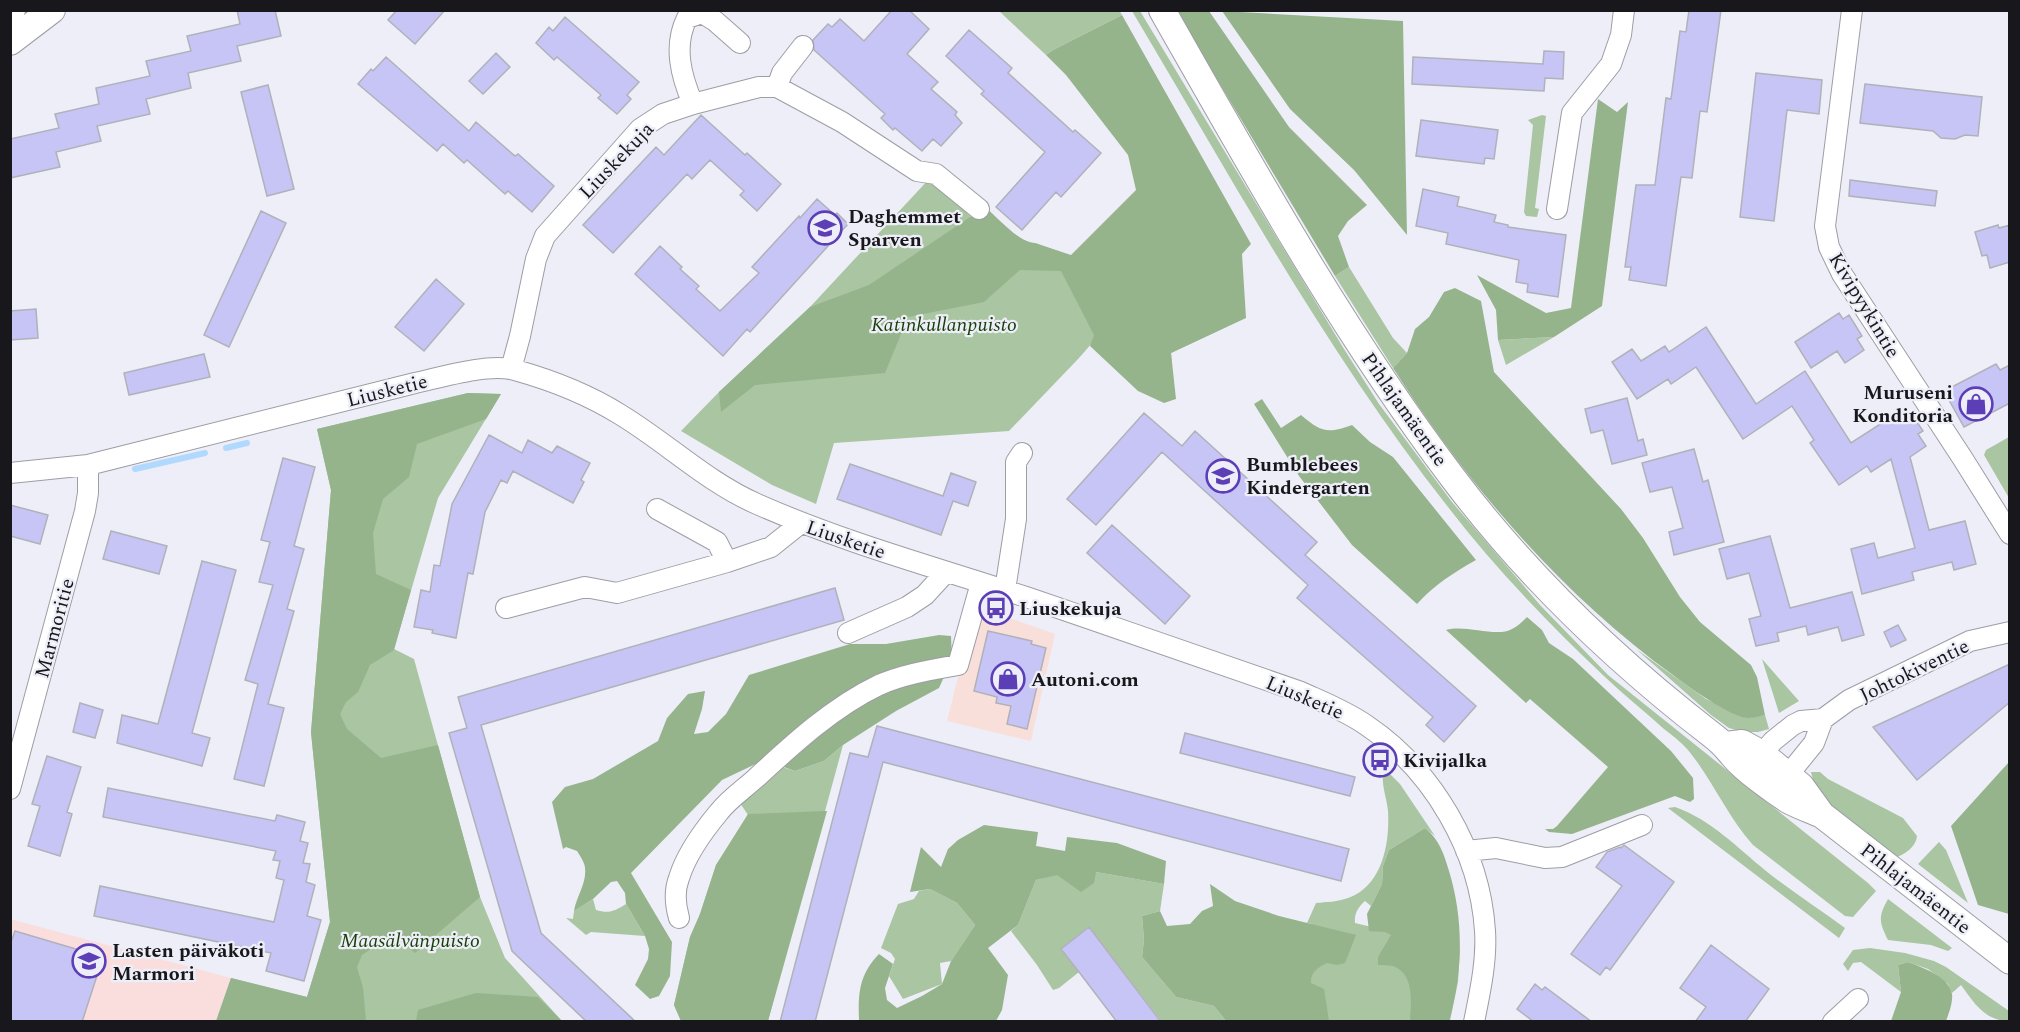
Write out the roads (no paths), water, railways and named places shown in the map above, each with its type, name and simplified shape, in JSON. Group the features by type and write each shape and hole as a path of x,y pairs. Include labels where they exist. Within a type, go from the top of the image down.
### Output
{"main road":[{"path":"10,42 52,10"},
{"name":"Pihlajamäentie","path":"1162,10 1254,171 1353,336 1454,480 1555,596 1666,698 1726,745 1734,757 1788,775 1801,786 1822,815"},
{"name":"Pihlajamäentie","path":"1762,767 1789,800 1822,815 2010,961"}],"street":[{"path":"1557,209 1572,113 1611,64 1621,35 1624,10"},
{"name":"Kivipyykintie","path":"1852,10 1825,226 1829,247 1842,274 2010,534"},
{"path":"693,104 683,81 679,48 682,28 687,18 702,13 740,43"},
{"path":"803,46 782,73 777,87 842,122 917,171 936,174 979,209"},
{"name":"Liuskekuja","path":"512,369 536,259 545,236 640,129 663,114 693,104 759,87 777,87"},
{"name":"Liusketie","path":"10,473 88,465 415,382 469,372 512,369 579,393 620,414 716,482 754,503 801,523 1005,590 1301,692 1349,714 1380,734 1418,770 1456,829 1466,851 1479,891 1485,932 1482,980 1474,1022"},
{"path":"1005,590 1016,519 1016,462 1022,453"},
{"name":"Marmoritie","path":"10,789 85,511 88,493 88,465"},
{"path":"657,509 717,542 727,562"},
{"path":"506,608 585,587 617,593 727,562 771,548 801,523"},
{"path":"848,633 907,607 925,595 946,572"},
{"path":"679,918 675,896 679,877 692,852 720,811 795,743 854,699 880,685 905,676 958,665 981,583"},
{"name":"Johtokiventie","path":"1762,767 1773,741 1793,725 1801,721 1823,718 1849,700 1970,641 2010,632"},
{"path":"1788,775 1814,743 1823,718"},
{"path":"1466,851 1496,848 1545,858 1562,857 1642,825"},
{"path":"1833,1022 1858,999"}],"waterway":[{"path":"226,448 247,443"},
{"path":"135,469 205,453"}],"place":[{"name":"Daghemmet Sparven","path":"825,228"},
{"name":"Muruseni Konditoria","path":"1976,404"},
{"name":"Bumblebees Kindergarten","path":"1223,476"},
{"name":"Liuskekuja","path":"996,608"},
{"name":"Autoni.com","path":"1008,679"},
{"name":"Kivijalka","path":"1380,760"},
{"name":"Lasten päiväkoti Marmori","path":"89,961"}],"park label":[{"name":"Katinkullanpuisto","path":"944,324"},
{"name":"Maasälvänpuisto","path":"410,940"}]}
